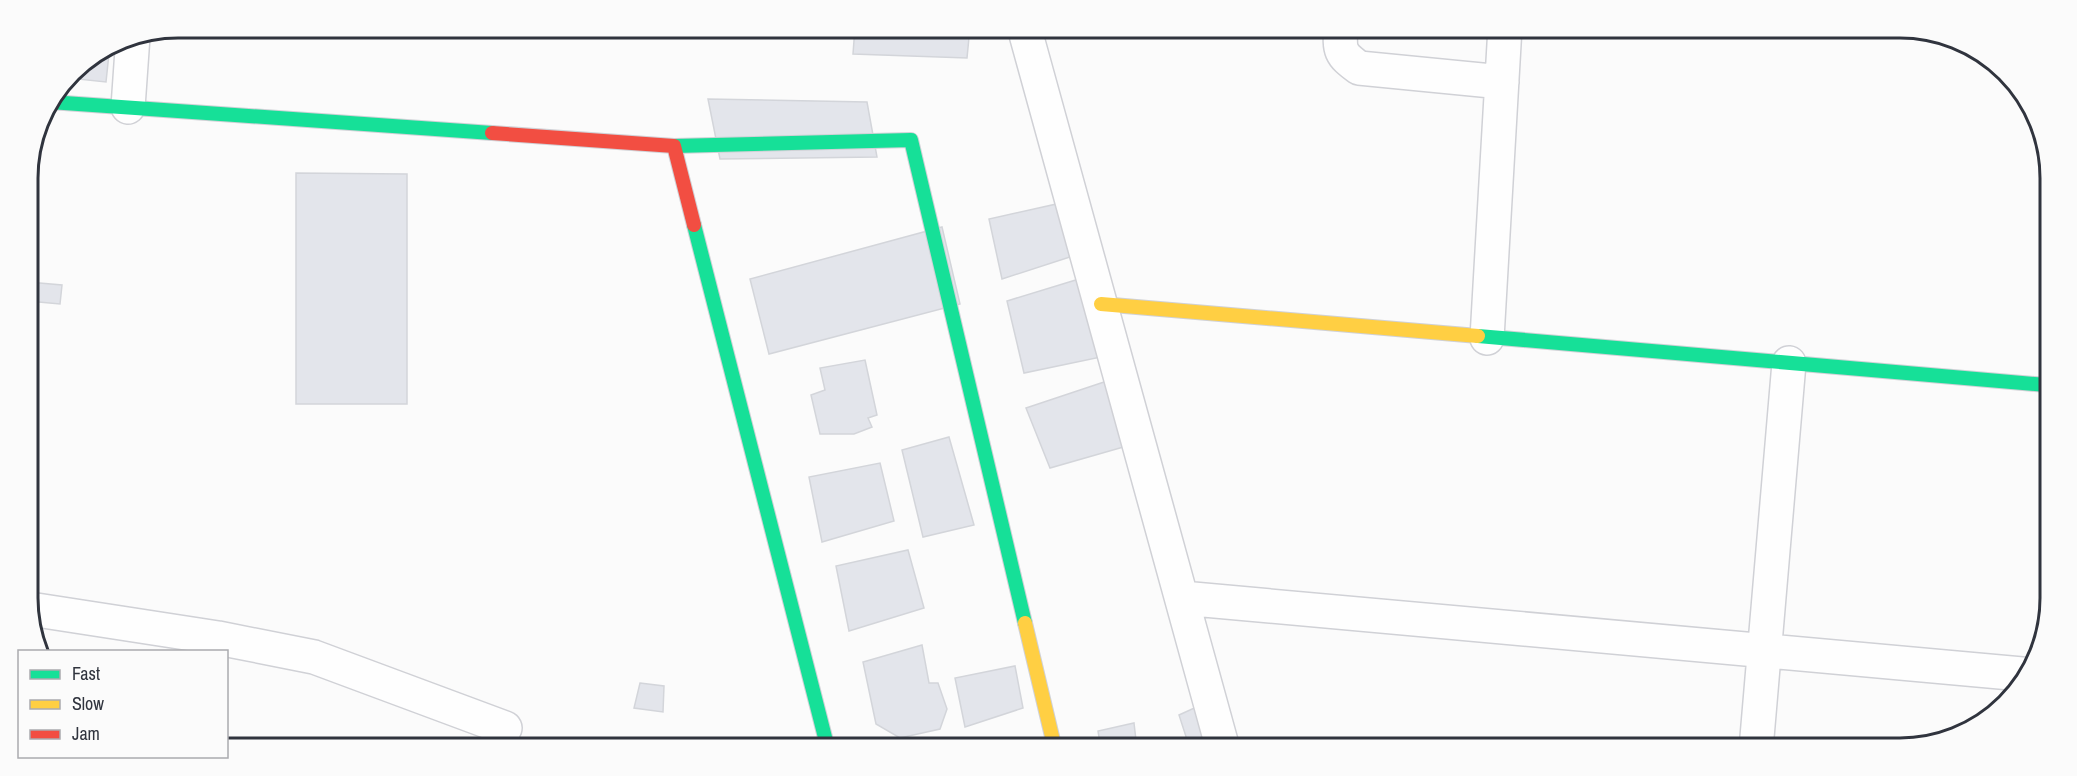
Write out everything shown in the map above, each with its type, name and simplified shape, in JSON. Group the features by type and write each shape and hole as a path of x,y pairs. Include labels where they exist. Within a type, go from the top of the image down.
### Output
{"street":[{"path":"1027,38 1220,738"},
{"path":"1340,38 1343,57 1359,68 1502,82"},
{"path":"1487,338 1504,38"},
{"path":"128,107 132,45"},
{"path":"60,103 674,146 911,140 1052,738"},
{"path":"674,146 825,738"},
{"path":"1101,304 2040,384"},
{"path":"1757,738 1789,363"},
{"path":"1182,598 2017,674"},
{"path":"38,610 218,638 314,657 505,728"}],"building":[{"path":"854,38 969,38 967,58 853,54"},
{"path":"109,56 106,82 78,79"},
{"path":"708,99 867,102 877,157 720,159"},
{"path":"296,173 407,174 407,404 296,404"},
{"path":"1061,203 1073,256 1002,279 989,219"},
{"path":"942,227 960,304 769,354 750,279"},
{"path":"1079,279 1101,357 1024,373 1007,301"},
{"path":"38,283 62,285 60,304 38,302"},
{"path":"865,360 877,415 868,418 872,427 854,434 820,434 811,395 825,390 820,368"},
{"path":"1110,380 1127,446 1050,468 1026,408"},
{"path":"949,437 974,525 923,537 902,450"},
{"path":"880,463 894,521 822,542 809,477"},
{"path":"908,550 924,608 849,631 836,566"},
{"path":"922,645 929,683 938,683 947,709 940,729 900,738 876,724 863,662"},
{"path":"1015,666 1023,708 965,727 955,678"},
{"path":"640,683 664,686 663,712 634,708"},
{"path":"1203,704 1208,738 1186,738 1179,715"},
{"path":"1134,723 1136,738 1099,738 1098,731"}],"traffic: fast":[{"path":"60,103 492,133"},
{"path":"674,146 911,140 1025,623"},
{"path":"694,225 825,738"},
{"path":"1478,336 2040,384"}],"traffic: slow":[{"path":"1101,304 1478,336"},
{"path":"1025,623 1052,738"}],"traffic: jam":[{"path":"492,133 674,146 694,225"}]}
